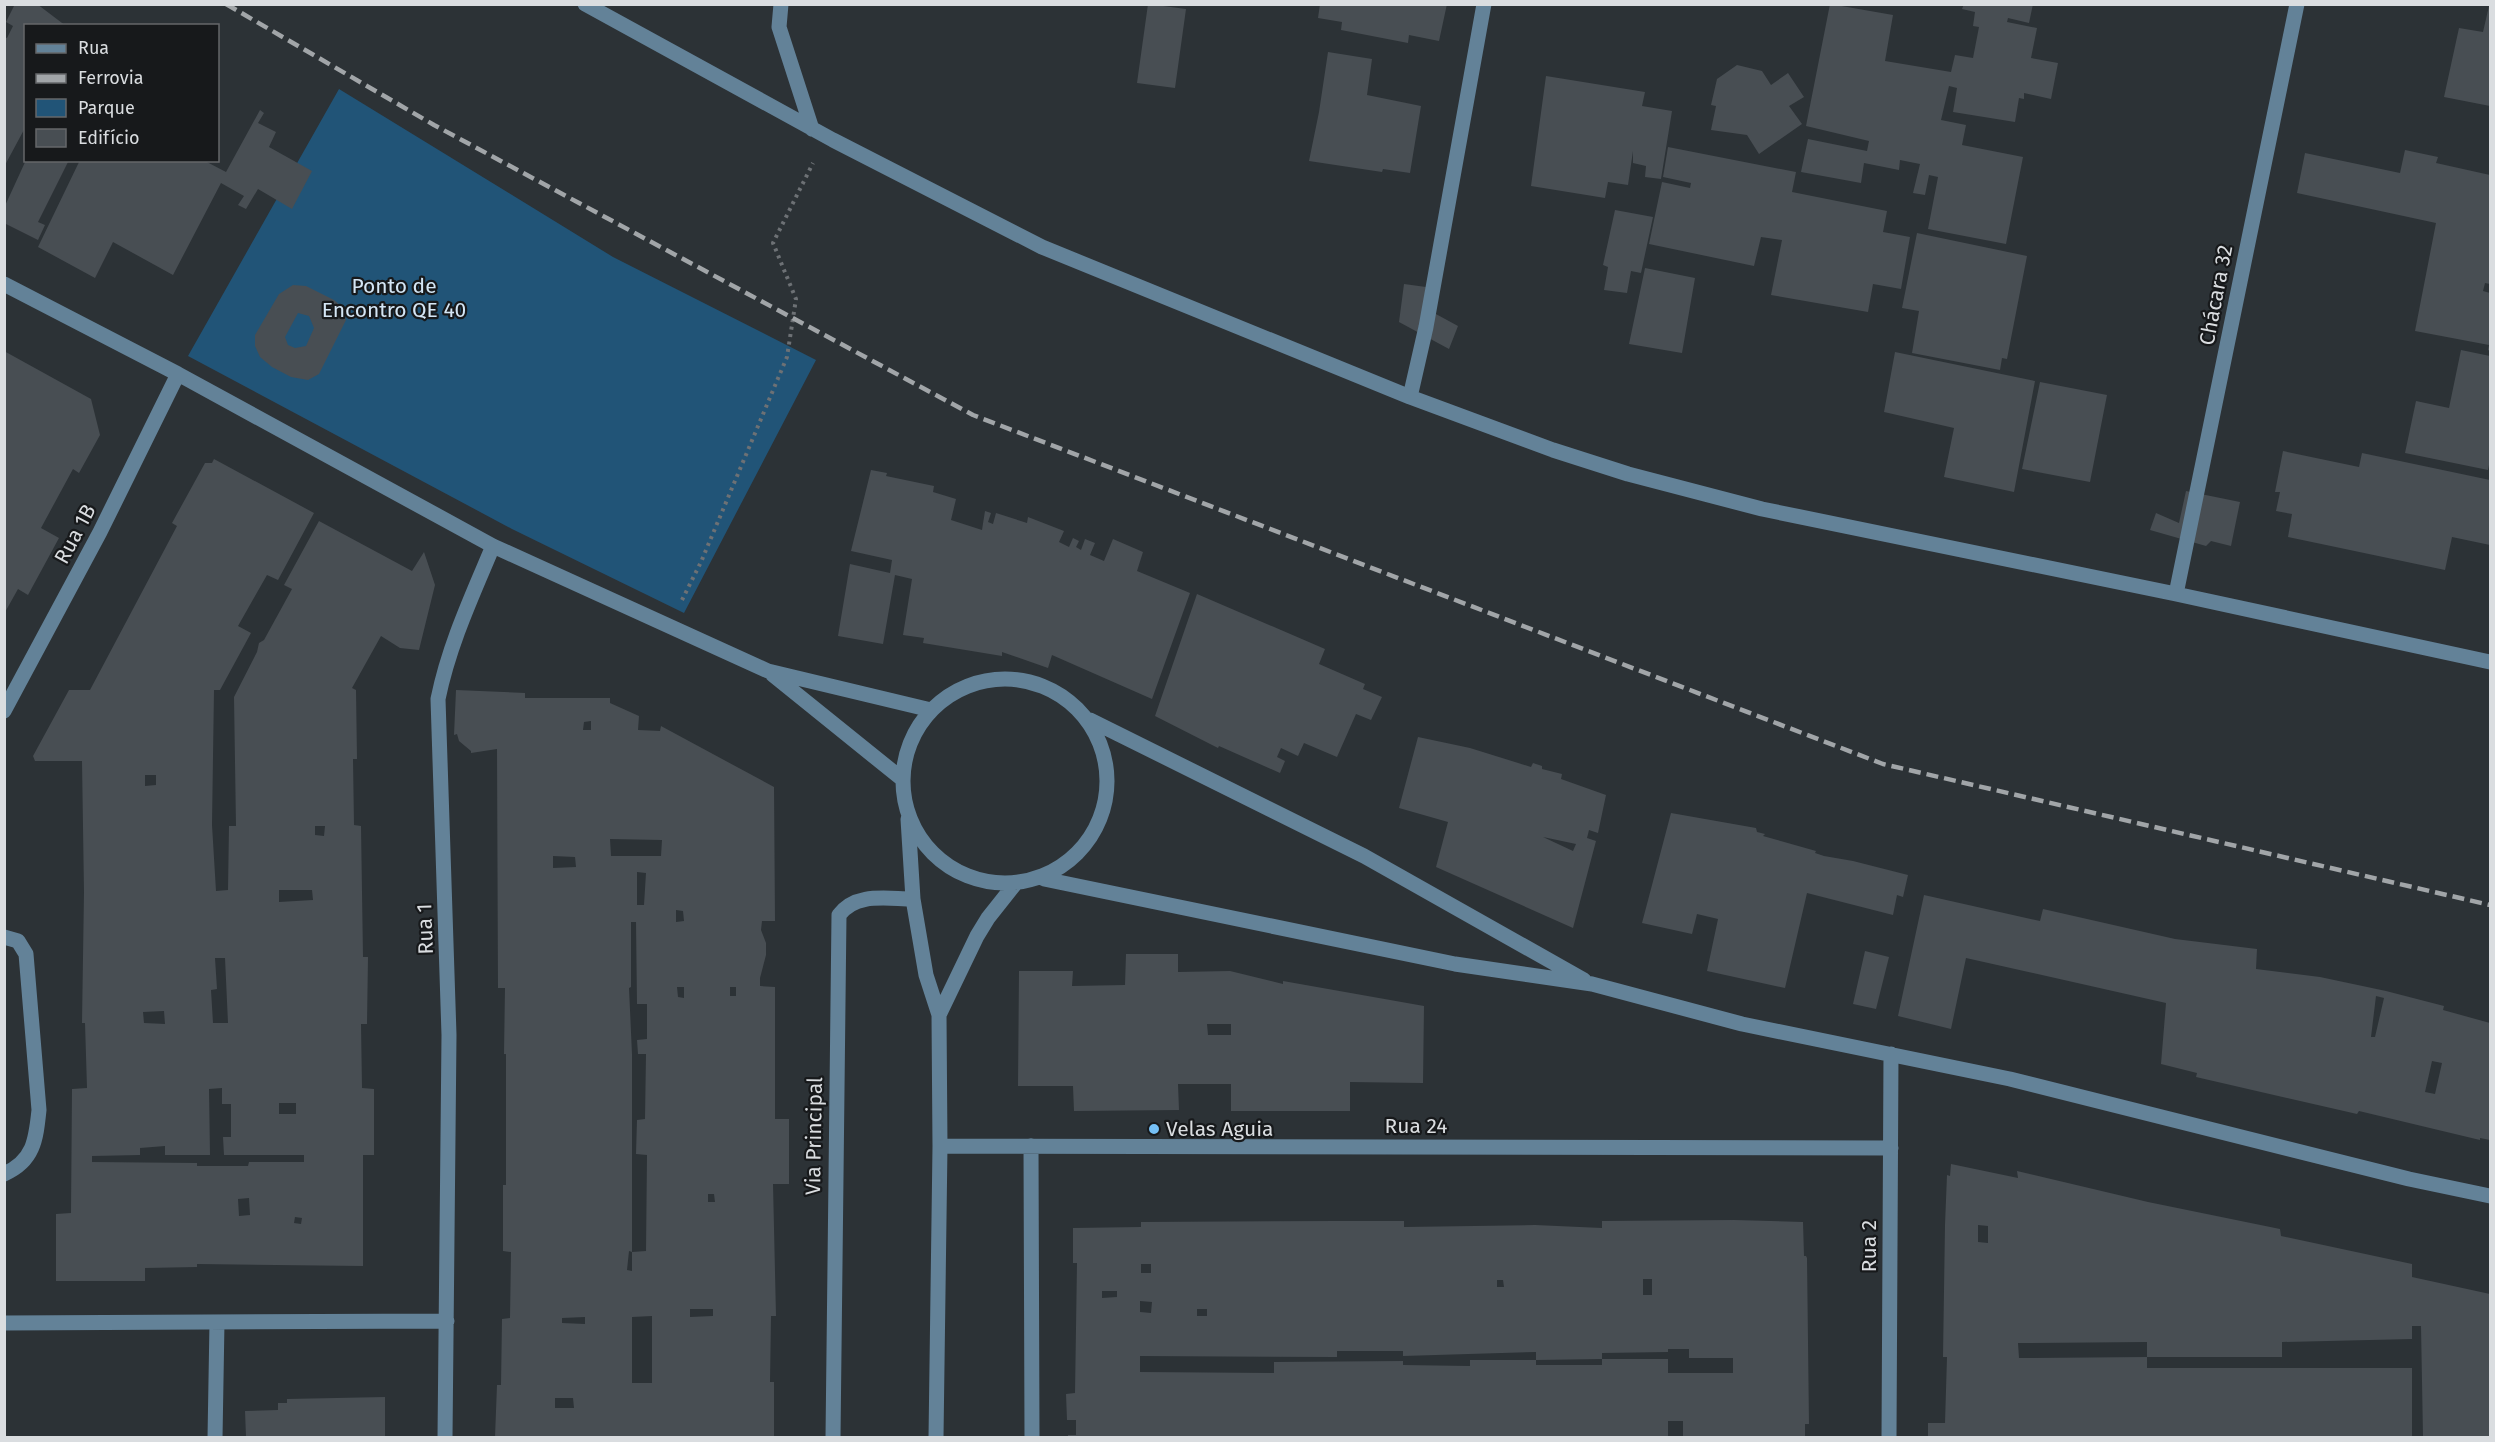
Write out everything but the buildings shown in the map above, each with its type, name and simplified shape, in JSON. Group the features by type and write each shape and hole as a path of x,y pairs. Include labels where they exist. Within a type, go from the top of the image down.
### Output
{"street":[{"path":"585,4 812,129 1042,247 1410,397 1553,450 1699,493 1773,511 2176,594 2490,662"},
{"path":"781,4 780,27 812,129"},
{"path":"1410,397 1426,327 1484,4"},
{"name":"Chácara 32","path":"2176,594 2297,4"},
{"path":"4,284 178,374 493,546 768,671 931,710"},
{"name":"Rua 1B","path":"4,711 100,532 178,374"},
{"name":"Rua 1","path":"445,1437 449,1035 438,699 444,667 454,639 493,546"},
{"path":"768,671 902,778"},
{"path":"936,1437 940,1146 939,1015 926,975 913,899 908,816 902,778 910,742 931,710 962,688 998,678 1036,682 1069,700 1090,720 1364,856 1592,984"},
{"path":"1044,879 1065,865 1092,837 1106,802 1107,764 1090,720"},
{"path":"908,816 927,849 957,872 993,884 1015,884 1044,879 1455,964 1592,984 1742,1024 2010,1079 2409,1179 2490,1197"},
{"path":"939,1015 988,918 1015,884"},
{"name":"Via Principal","path":"833,1437 839,915 845,907 866,898 913,899"},
{"path":"4,937 18,941 26,954 39,1110 36,1134 29,1154 17,1168 4,1174"},
{"name":"Rua 2","path":"1889,1437 1890,1054"},
{"name":"Rua 24","path":"940,1146 1891,1148"},
{"path":"1031,1146 1032,1437"},
{"path":"4,1323 41,1325 124,1321 447,1321"},
{"path":"215,1437 217,1322"}],"path":[{"path":"669,626 701,562 786,357 796,299 773,243 826,136"}],"green space":[{"name":"Ponto de Encontro QE 40","path":"339,89 613,257 816,360 684,613 512,529 188,356"}],"railway":[{"path":"226,4 434,125 973,415 1883,764 2490,905"}],"place":[{"name":"Velas Aguia","path":"1154,1129"}]}
